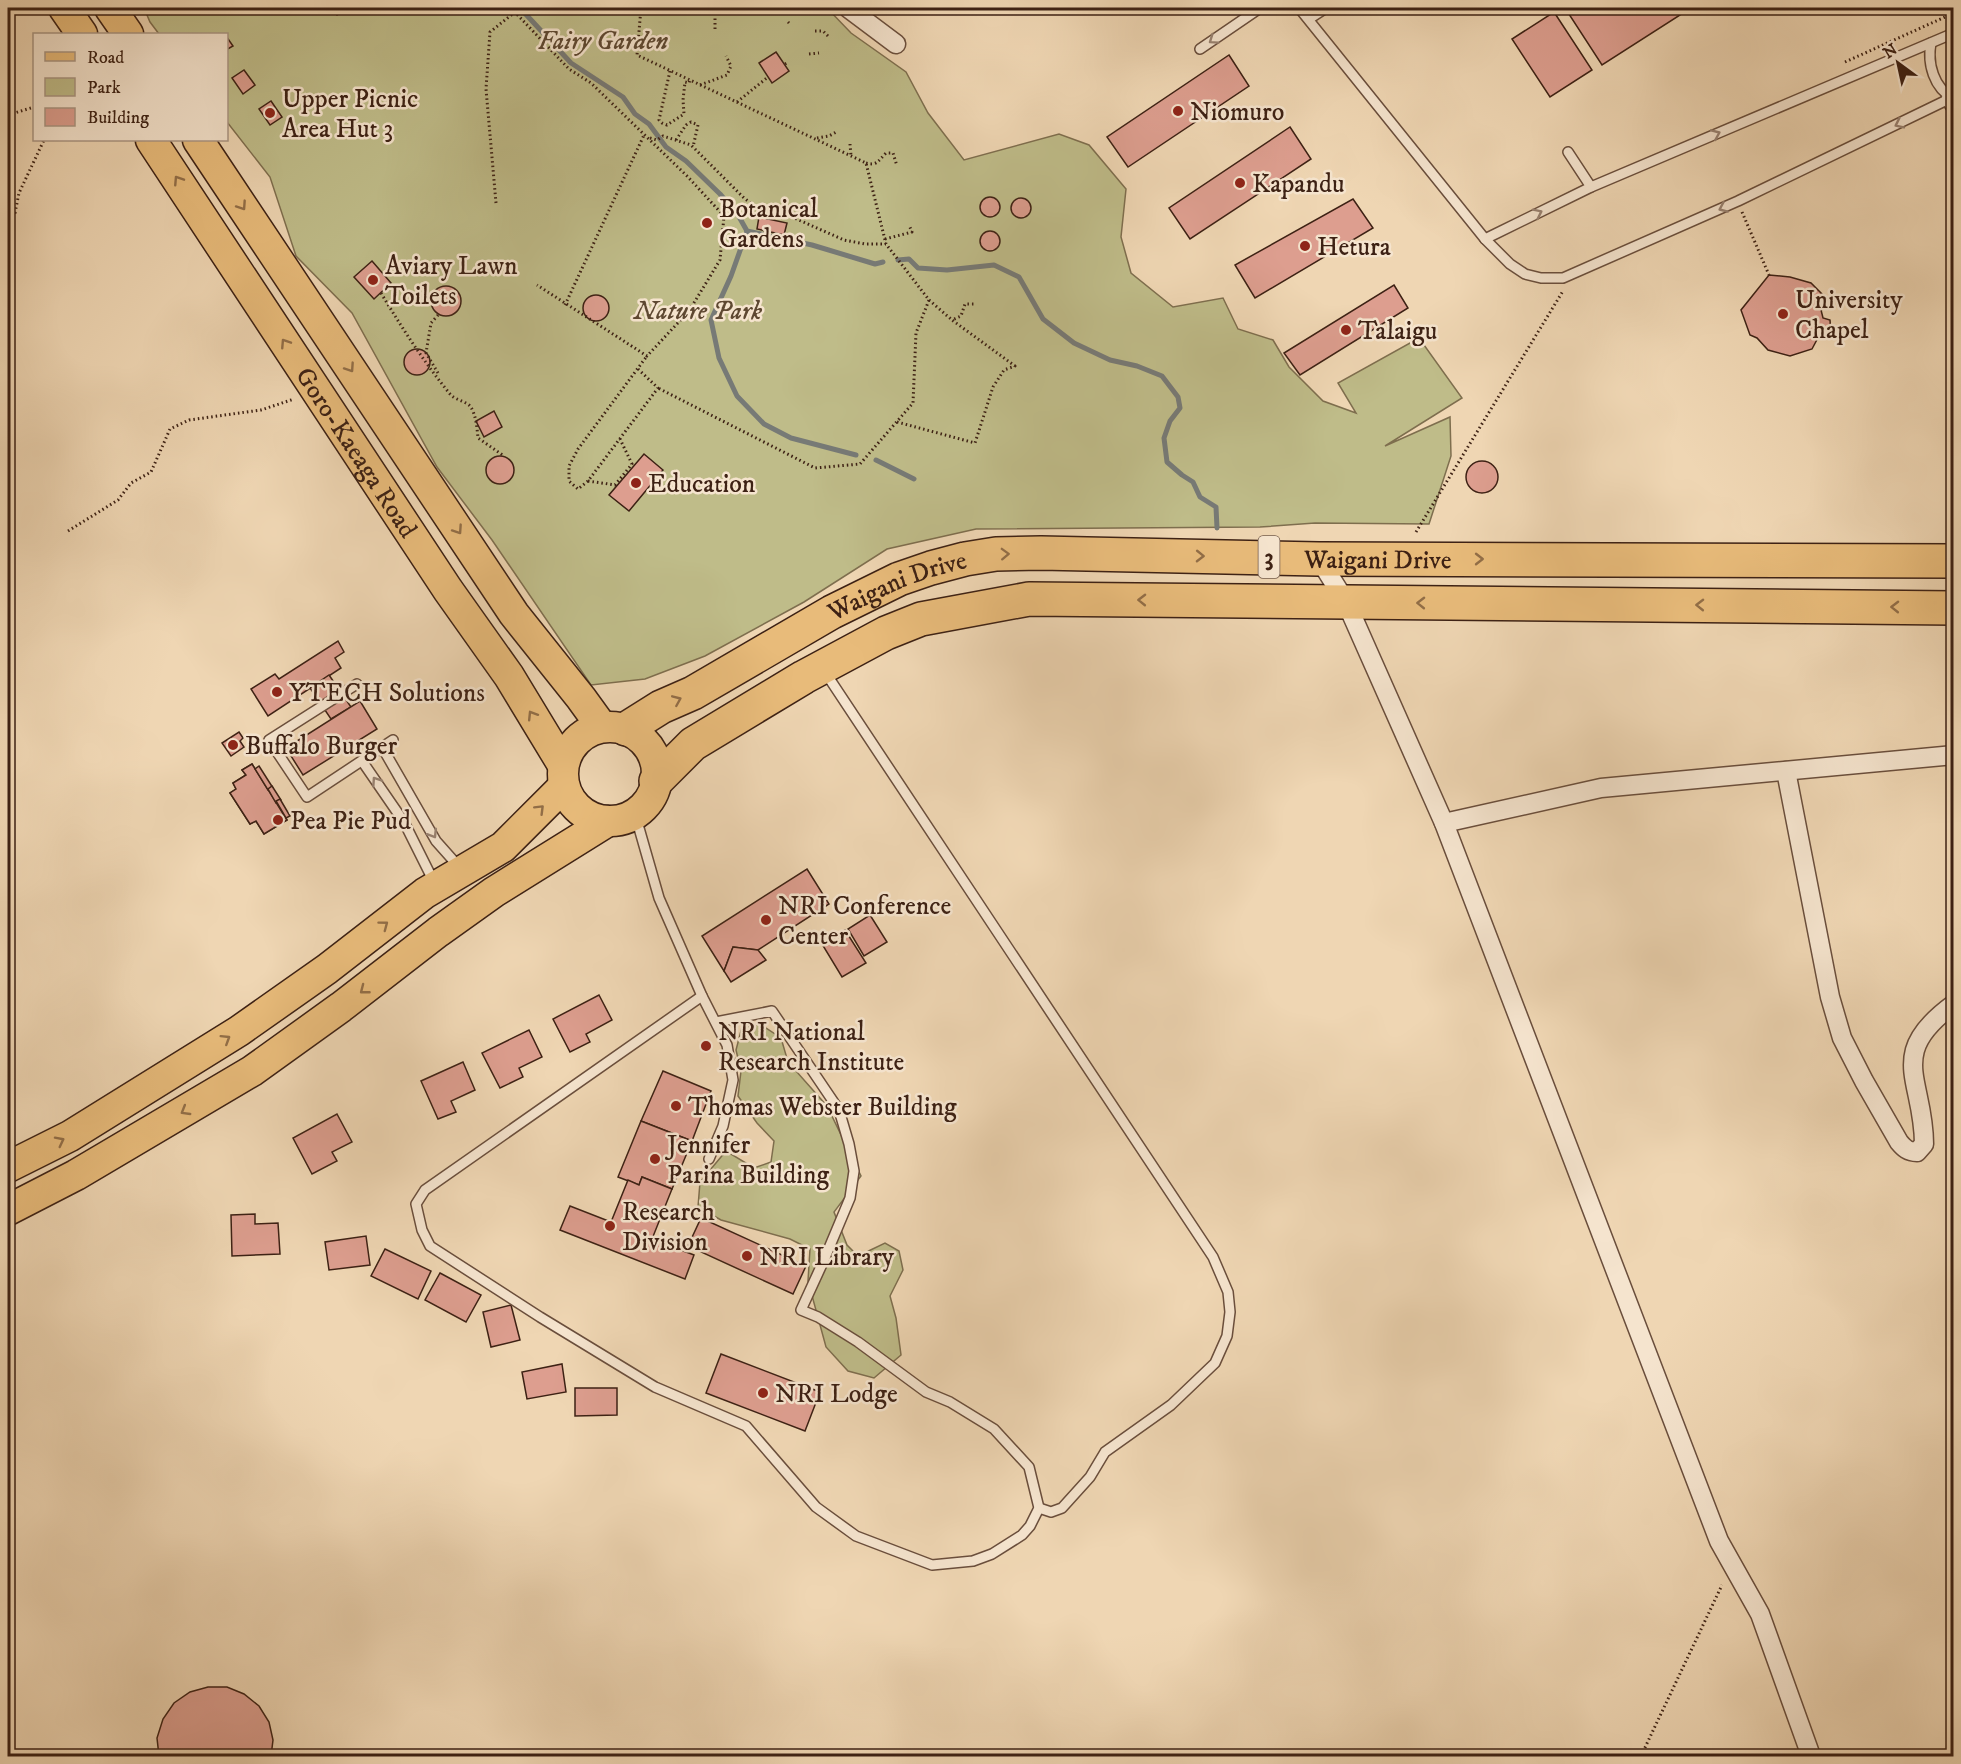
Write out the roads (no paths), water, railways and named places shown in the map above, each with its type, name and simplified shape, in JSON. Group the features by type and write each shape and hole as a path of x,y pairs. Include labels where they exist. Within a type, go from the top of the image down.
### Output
{"highway":[{"name":"Waigani Drive","path":"614,728 693,693 872,591 931,568 996,554 1953,561"},
{"name":"Waigani Drive","path":"656,781 693,744 822,667 886,633 921,619 1029,599 1953,608"}],"main road":[{"path":"64,8 81,33"},
{"path":"110,8 127,33"},
{"name":"Goro-Kaeaga Road","path":"152,141 448,590 508,676 563,776"},
{"name":"Goro-Kaeaga Road","path":"199,141 514,614 581,698 614,728"},
{"path":"8,1210 76,1175 252,1071 342,1007 438,932 494,892 645,805 656,781 656,765 650,750 640,737 614,728 588,732 568,751 563,776 570,800 580,811 593,819 621,817"},
{"path":"8,1167 70,1136 239,1032 437,886 502,846 563,776"}],"street":[{"path":"848,8 896,44"},
{"path":"1319,558 1346,602 1444,823 1714,1530 1760,1614 1810,1756"},
{"path":"1444,823 1601,788 1953,755"},
{"path":"1786,771 1830,997 1842,1038 1899,1142 1910,1152 1917,1152 1924,1144 1924,1130 1913,1074 1913,1053 1918,1040 1927,1028 1953,1004"}],"lane":[{"path":"1200,49 1260,8"},
{"path":"1299,8 1485,238 1510,264 1525,274 1541,278 1563,278 1738,201 1953,100 1934,77 1929,55 1931,43"},
{"path":"1309,20 1326,8"},
{"path":"1485,238 1591,187 1953,33"},
{"path":"1568,152 1591,187"},
{"path":"822,667 1213,1257 1228,1292 1230,1312 1227,1336 1215,1363 1206,1374 1171,1405 1105,1452 1090,1477 1062,1508 1052,1512 1039,1508"},
{"path":"357,684 269,740 307,797 393,740"},
{"path":"382,747 436,841 462,871"},
{"path":"362,761 404,822 437,886"},
{"path":"621,817 702,996 727,1045 734,1080 723,1126 709,1159"},
{"path":"702,996 425,1190 416,1204 422,1230 430,1246 655,1387 746,1426 816,1507 856,1536 932,1565 973,1561 992,1554 1022,1535 1030,1526 1039,1508 1029,1467 994,1429 950,1402 926,1392 858,1342 818,1317 801,1310 850,1198 854,1172 839,1110 772,1011 716,1022"}],"waterway":[{"path":"520,8 571,63 623,97 635,114 649,124 666,147 686,161 720,194 738,215 747,231 812,245 875,264 883,262"},
{"path":"747,231 731,276 711,320 719,358 737,396 764,424 791,438 856,455"},
{"path":"898,260 909,259 918,268 947,270 994,265 1019,277 1043,319 1074,343 1110,360 1137,366 1162,376 1178,397 1180,408 1170,421 1164,438 1167,462 1193,482 1200,497 1216,507 1217,528"},
{"path":"876,460 914,479"}],"place":[{"name":"Niomuro","path":"1178,111"},
{"name":"Upper Picnic Area Hut 3","path":"270,113"},
{"name":"Kapandu","path":"1240,183"},
{"name":"Botanical Gardens","path":"707,223"},
{"name":"Hetura","path":"1305,246"},
{"name":"Aviary Lawn Toilets","path":"373,280"},
{"name":"University Chapel","path":"1783,314"},
{"name":"Talaigu","path":"1346,330"},
{"name":"Education","path":"636,483"},
{"name":"YTECH Solutions","path":"277,692"},
{"name":"Buffalo Burger","path":"233,745"},
{"name":"Pea Pie Pud","path":"278,820"},
{"name":"NRI Conference Center","path":"766,920"},
{"name":"NRI National Research Institute","path":"706,1046"},
{"name":"Thomas Webster Building","path":"676,1106"},
{"name":"Jennifer Parina Building","path":"655,1159"},
{"name":"Research Division","path":"610,1226"},
{"name":"NRI Library","path":"747,1256"},
{"name":"NRI Lodge","path":"763,1393"}],"park label":[{"name":"Fairy Garden","path":"603,40"},
{"name":"Nature Park","path":"698,310"}]}
